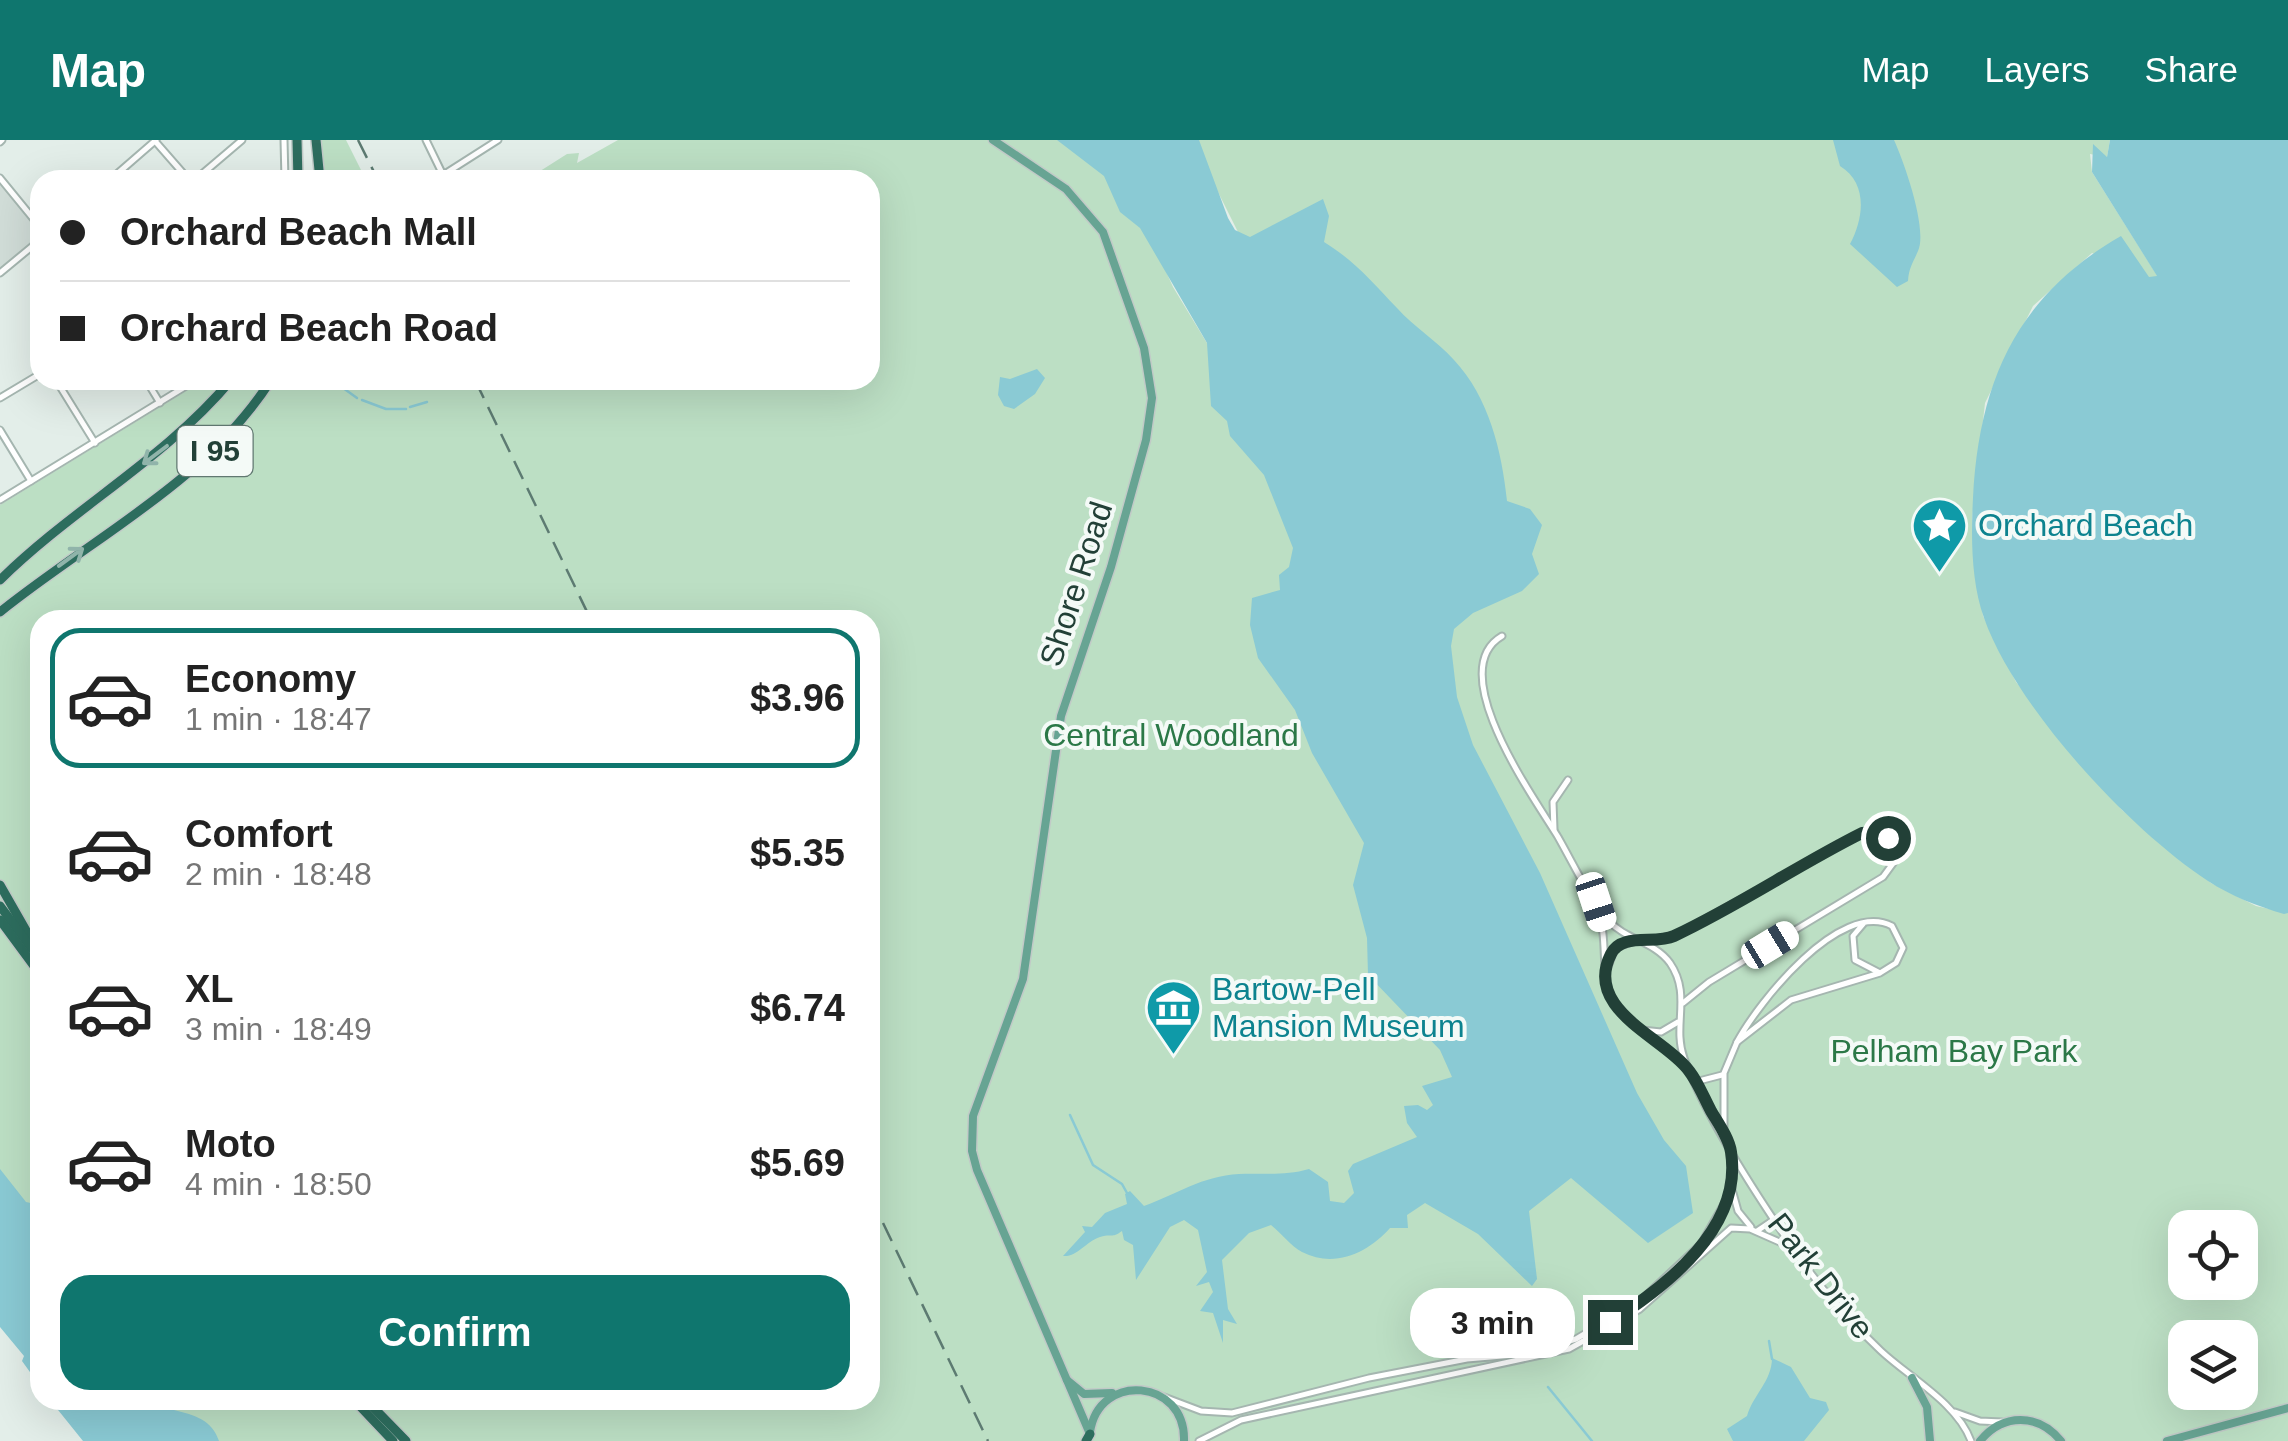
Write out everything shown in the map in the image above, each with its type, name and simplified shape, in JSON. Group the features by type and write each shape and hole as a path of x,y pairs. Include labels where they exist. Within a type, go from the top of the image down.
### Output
{"highway":[{"path":"297,140 298,170"},
{"path":"316,140 319,170"},
{"name":"I 95","path":"0,580 60,526 175,439 222,390"},
{"name":"I 95","path":"0,612 198,466 236,428 264,390"},
{"path":"0,885 30,939"},
{"path":"0,906 30,944"},
{"path":"0,920 30,960"},
{"path":"364,1410 394,1441"},
{"path":"376,1410 406,1441"}],"main road":[{"name":"Shore Road","path":"994,140 1056,181 1096,221 1110,248 1151,379 1150,418 1142,455 1061,716 1022,982 987,1068 972,1126 977,1170 1089,1439"},
{"path":"1064,1376 1084,1394 1146,1389 1164,1397 1181,1418 1184,1441"},
{"path":"1912,1378 1927,1407 1930,1441"},
{"path":"1089,1439 1100,1406 1122,1391"},
{"path":"2167,1441 2288,1408"},
{"path":"1980,1441 2006,1422 2028,1420 2070,1441"},
{"path":"2052,1430 2061,1441"}],"street":[{"path":"121,170 155,140 183,170"},
{"path":"204,170 242,140"},
{"path":"284,140 285,170"},
{"path":"426,140 441,170"},
{"path":"451,170 498,140"},
{"path":"0,178 30,215"},
{"path":"0,273 30,248"},
{"path":"0,398 30,380"},
{"path":"62,390 95,443"},
{"path":"152,390 160,404"},
{"path":"0,500 181,390"},
{"path":"0,430 30,481"},
{"name":"Park Drive","path":"1502,636 1490,645 1484,658 1490,712 1539,812 1596,902 1615,926 1641,941 1672,967 1683,1003 1679,1042 1688,1068 1743,1169 1793,1248 1848,1318 1952,1411 1971,1441"},
{"path":"1555,832 1553,802 1568,780"},
{"path":"1606,974 1615,948 1676,935 1862,833 1879,832 1892,842 1894,862 1883,877 1708,982 1683,1003"},
{"name":"Park Drive","path":"1596,902 1606,935 1606,974 1616,1006 1638,1029 1688,1068"},
{"path":"1724,1135 1724,1074 1737,1042 1784,976 1822,946 1864,923 1886,922 1902,939 1899,960 1880,974 1791,1000 1737,1042"},
{"path":"1864,923 1853,936 1852,952 1861,966 1880,974"},
{"path":"1638,1029 1661,1032 1680,1020"},
{"path":"1695,1082 1713,1081 1724,1074"},
{"path":"1164,1397 1201,1411 1232,1413 1369,1378 1556,1347 1610,1322 1668,1277 1706,1239 1732,1190 1731,1148"},
{"path":"1733,1179 1743,1169"},
{"path":"1732,1190 1740,1214 1756,1231"},
{"path":"1756,1231 1774,1220"},
{"path":"1199,1441 1241,1420 1529,1361 1569,1348 1640,1309 1724,1231 1734,1227 1756,1231 1793,1248"},
{"name":"Park Drive","path":"1952,1411 1980,1421 2006,1422"}],"shaded area":[{"path":"0,181 30,218 30,244 0,270"}],"green space":[{"path":"321,140 346,140 361,170 325,170"},
{"name":"Pelham Bay Park","path":"618,140 1107,140 1173,287 1528,873 1257,270 1192,140 2110,140 2107,157 2090,154 2092,172 2158,277 2149,278 2092,253 2033,306 1985,403 1972,519 1983,616 2016,682 2122,810 2211,883 2256,906 2288,913 2288,1441 171,1441 148,1410 880,1410 880,610 30,610 30,1272 0,1240 0,505 188,390 880,390 880,170 542,170 567,154 579,153 577,163"}],"water":[{"path":"1057,140 1199,140 1228,218 1235,230 1250,237 1323,199 1329,216 1324,242 1354,264 1447,353 1476,391 1492,426 1507,501 1530,509 1542,525 1532,554 1539,574 1522,591 1473,613 1454,629 1451,646 1457,697 1473,745 1540,873 1637,1093 1664,1140 1686,1166 1693,1213 1648,1243 1571,1178 1529,1211 1537,1279 1532,1286 1478,1234 1425,1203 1407,1215 1408,1228 1390,1228 1362,1251 1339,1258 1314,1257 1302,1252 1271,1225 1249,1233 1222,1260 1228,1309 1237,1324 1223,1320 1223,1343 1213,1313 1200,1311 1213,1292 1209,1282 1196,1286 1207,1272 1198,1230 1184,1220 1170,1227 1136,1280 1133,1245 1124,1240 1122,1231 1100,1237 1063,1256 1085,1232 1082,1226 1092,1227 1105,1213 1127,1204 1125,1194 1130,1191 1144,1206 1213,1178 1309,1169 1328,1182 1330,1201 1344,1203 1354,1193 1348,1171 1353,1164 1417,1137 1407,1123 1404,1106 1418,1105 1427,1110 1433,1105 1422,1086 1452,1077 1440,1050 1368,975 1367,938 1353,885 1364,843 1312,753 1295,710 1258,658 1250,625 1252,598 1280,590 1279,575 1289,567 1293,548 1264,475 1230,436 1227,421 1211,406 1207,343 1140,228 1120,212 1104,176"},
{"path":"1833,140 1894,140 1914,196 1920,227 1918,251 1908,281 1897,287 1850,244 1861,202 1855,182 1840,166"},
{"path":"2110,140 2288,140 2288,913 2284,914 2244,900 2208,881 2144,831 2111,799 2078,764 2021,690 2000,653 1980,604 1972,544 1977,456 1984,416 2010,346 2030,314 2055,286 2121,236 2149,277 2157,276 2092,172 2093,144 2107,157"},
{"path":"1037,369 1045,378 1035,394 1014,409 1004,406 998,395 1000,377 1010,379"},
{"path":"0,1169 30,1203 30,1372 22,1361 24,1356 0,1327"},
{"path":"1772,1358 1791,1367 1810,1398 1826,1402 1829,1410 1804,1441 1733,1441 1727,1429 1747,1416 1769,1374"},
{"path":"58,1410 174,1410 207,1423 219,1441 83,1441"}],"waterway":[{"path":"346,390 357,398"},
{"path":"362,400 386,409 406,409"},
{"path":"410,407 427,402"},
{"path":"1070,1115 1093,1165 1122,1184 1127,1193"},
{"path":"1769,1341 1772,1359"},
{"path":"1548,1387 1592,1441"}],"railway":[{"path":"358,140 373,170"},
{"path":"480,390 586,610"},
{"path":"880,1217 988,1441"}],"place":[{"name":"Orchard Beach","path":"1939,574"},
{"name":"Bartow-Pell Mansion Museum","path":"1173,1056"}],"route":[{"path":"1610,1322 1650,1293 1697,1249 1722,1213 1733,1179 1731,1148 1688,1068 1629,1022 1613,999 1606,974 1611,954 1626,942 1672,937 1862,833 1876,832 1888,838"}],"park label":[{"name":"Central Woodland","path":"1171,735"}]}
